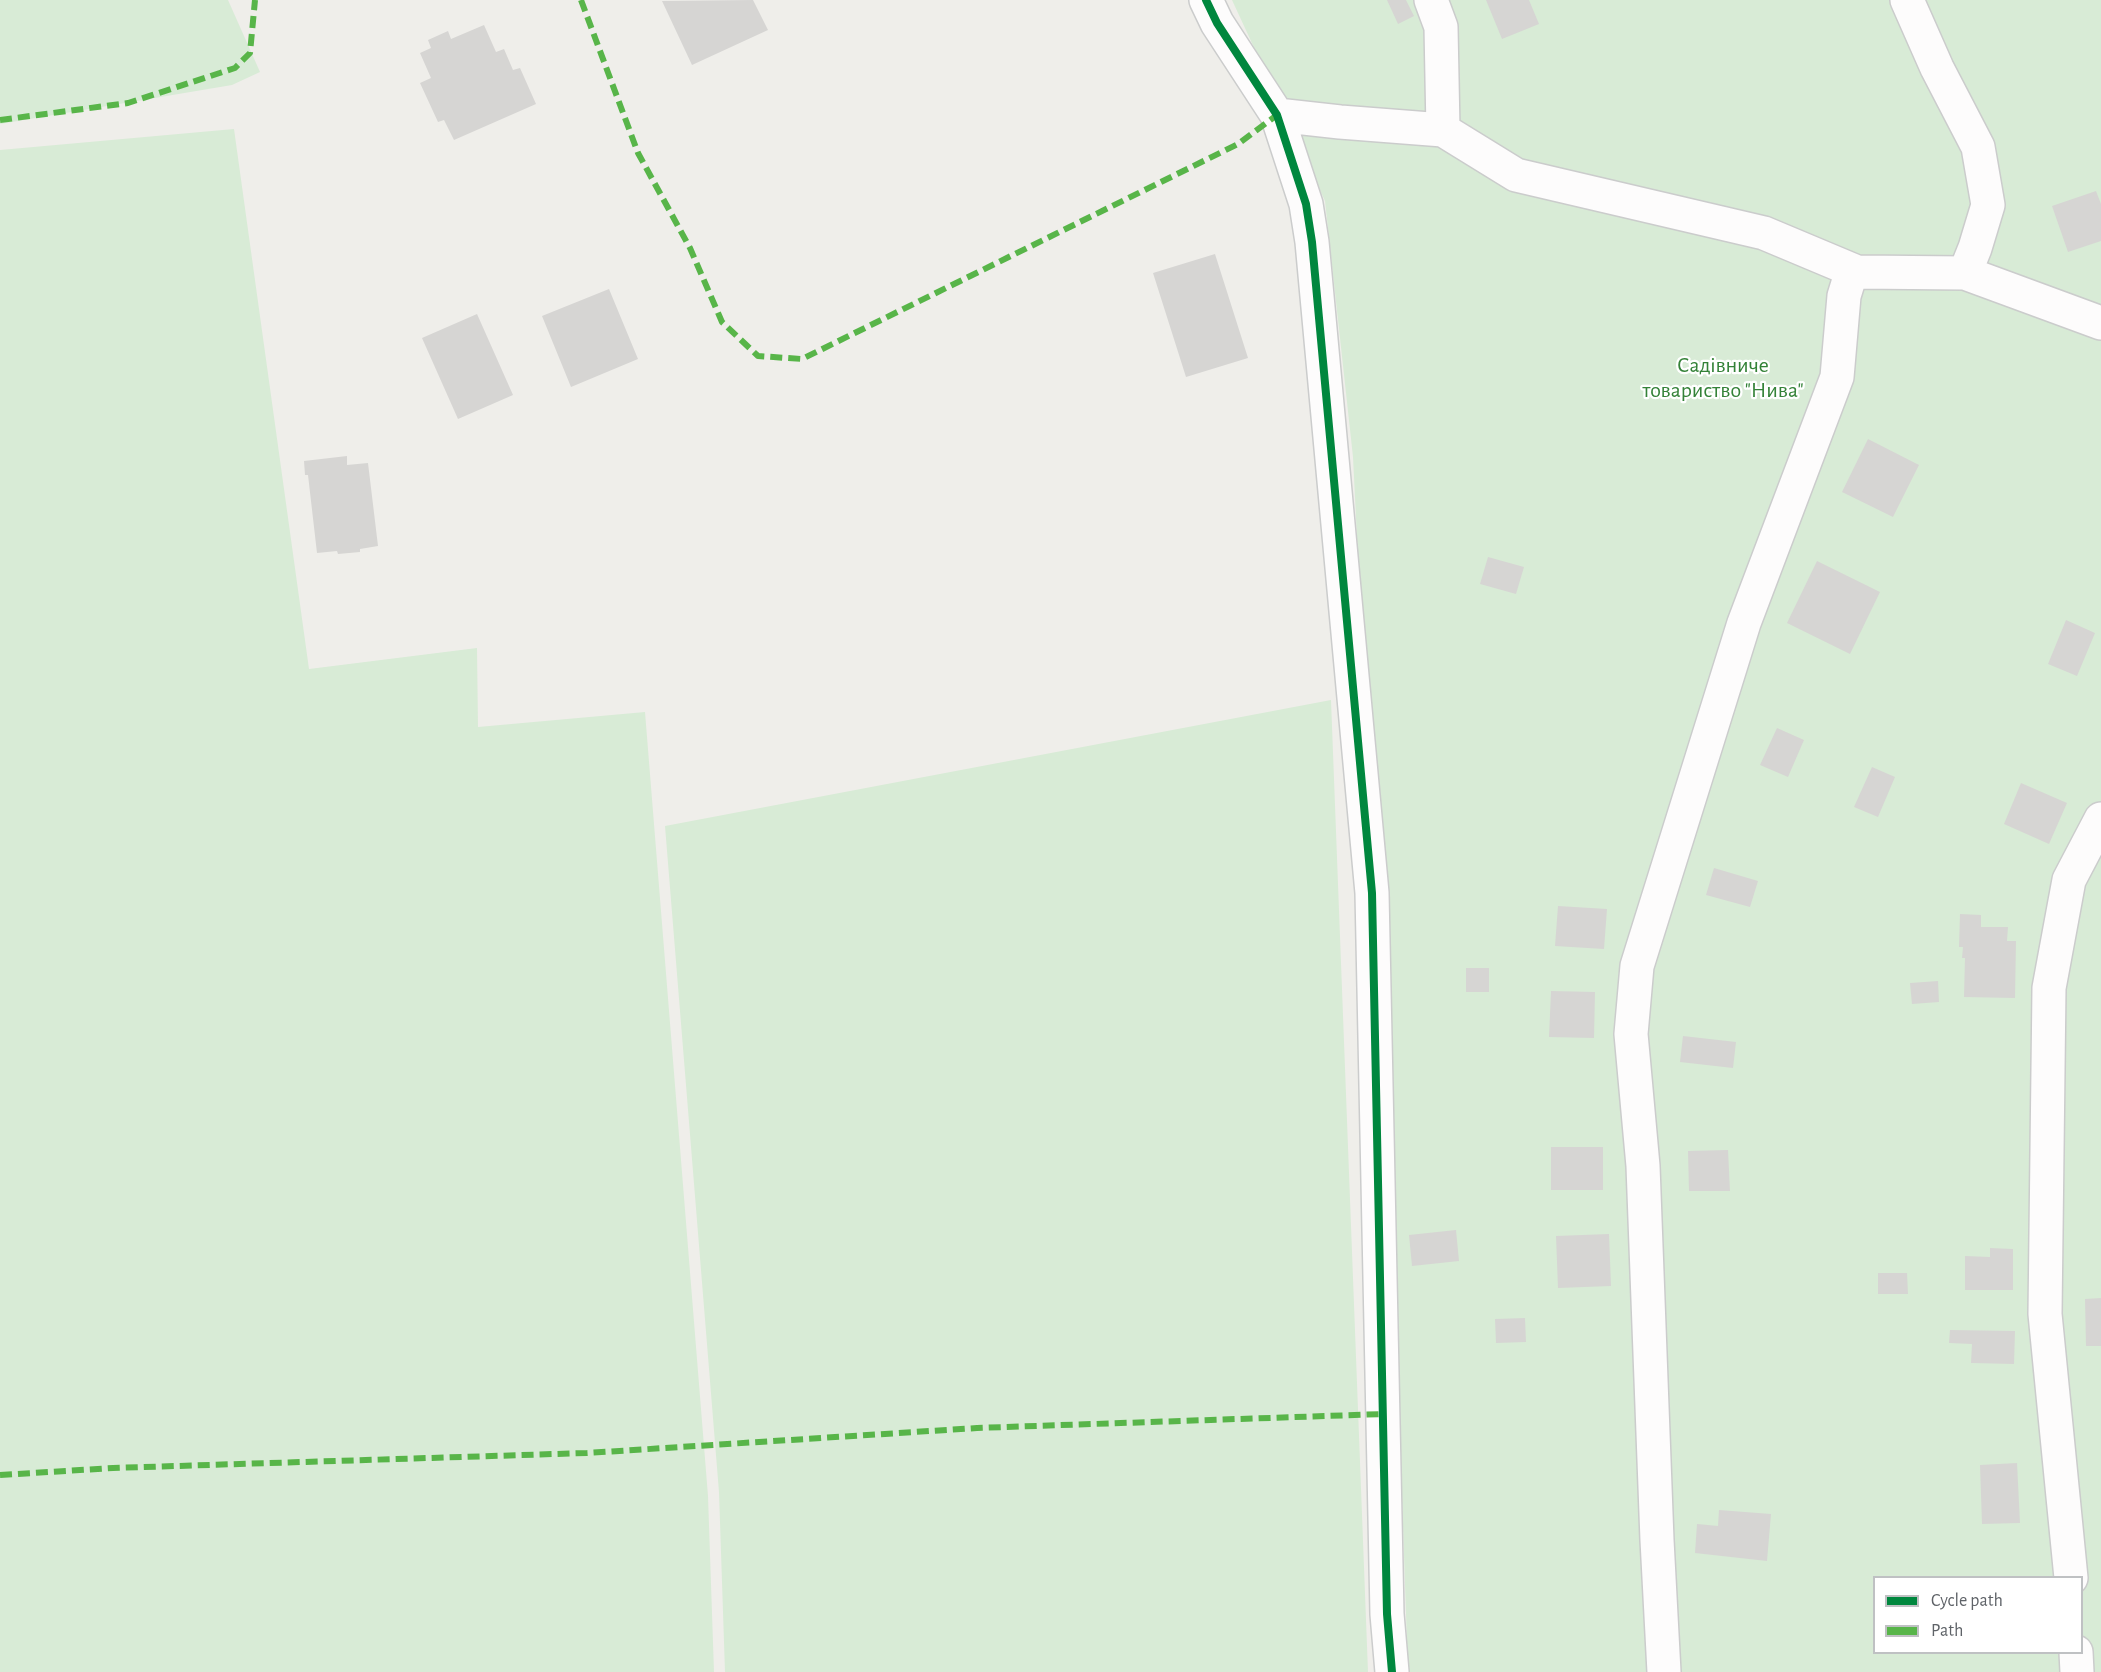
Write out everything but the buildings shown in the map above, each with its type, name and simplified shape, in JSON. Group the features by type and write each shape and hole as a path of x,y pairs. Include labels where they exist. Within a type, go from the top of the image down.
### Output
{"street":[{"path":"1206,0 1217,23 1277,115 1306,204 1312,242 1372,893 1387,1614 1392,1672"},
{"path":"1431,0 1441,27 1443,130"},
{"path":"1907,0 1937,68 1978,147 1988,205 1965,273"},
{"path":"1277,115 1443,130 1516,175 1764,233 1857,272 1965,273 2101,323"},
{"path":"1664,1672 1643,1166 1631,1034 1637,966 1744,623 1837,377 1844,296 1852,270"},
{"path":"2071,1576 2044,1314 2049,988 2069,880 2101,819"},
{"path":"2076,1654 2077,1672"}],"green space":[{"path":"0,0 228,0 260,72 232,85 0,124"},
{"name":"Садівниче товариство \"Нива\"","path":"1232,0 2101,0 2101,1672 1408,1672 1397,1351 1353,457 1325,201"},
{"path":"234,129 309,669 477,648 478,727 645,712 708,1496 714,1672 0,1672 0,150"},
{"path":"1331,700 1368,1672 725,1672 719,1492 665,826"}],"marked path":[{"path":"0,120 128,103 235,68 250,53 255,0"},
{"path":"581,0 638,153 690,248 722,322 758,356 802,359 1238,144 1277,115"},
{"path":"0,1475 113,1468 587,1453 977,1428 1383,1414"}],"cycle path":[{"path":"1206,0 1217,23 1277,115 1306,204 1312,242 1372,893 1387,1614 1392,1672"}]}
